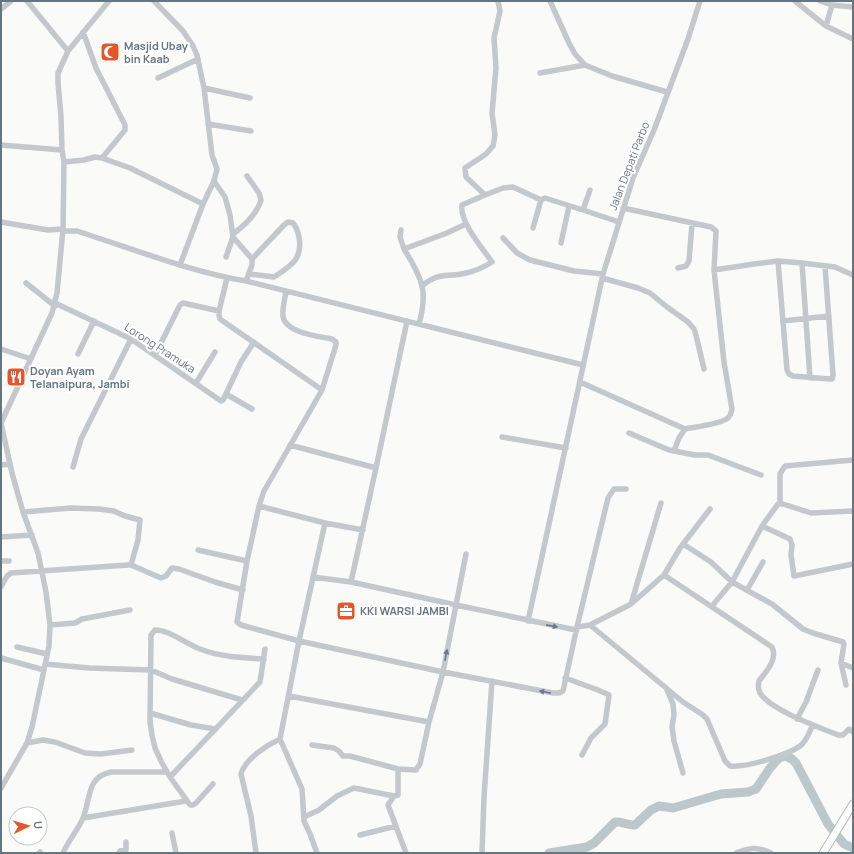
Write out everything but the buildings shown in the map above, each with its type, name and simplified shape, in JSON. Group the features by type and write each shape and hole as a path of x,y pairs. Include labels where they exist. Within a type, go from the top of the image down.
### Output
{"main road":[{"path":"823,853 853,804"}],"street":[{"path":"1,9 11,1"},
{"path":"28,1 68,51"},
{"path":"154,1 183,31 193,46 198,59 204,88 212,155 217,168 214,181 203,204 180,265"},
{"path":"485,196 466,177 464,170 468,164 486,154 493,146 494,135 492,113 496,68 494,38 500,11 498,1"},
{"path":"550,1 575,54 585,65 612,76 667,92"},
{"name":"Jalan Depati Parbo","path":"528,621 603,276 633,178 654,130 688,39 700,1"},
{"path":"795,1 826,26 853,38"},
{"path":"820,1 832,5 853,7"},
{"path":"1,788 4,779 27,743 32,727 45,667 50,624 43,572 38,553 23,512 10,464 1,422 55,304 57,293 63,230 64,162 58,73 68,51 106,2"},
{"path":"826,26 832,5"},
{"path":"83,32 96,68 125,125 124,130 102,158"},
{"path":"158,78 198,59"},
{"path":"540,73 585,65"},
{"path":"204,88 250,98"},
{"path":"208,124 251,131"},
{"path":"1,145 62,150"},
{"path":"64,162 84,160 96,156 130,168 203,204"},
{"path":"233,236 256,211 261,200 259,192 247,176"},
{"path":"214,181 225,197 230,215 233,236 226,257"},
{"path":"422,286 435,277 467,273 482,269 492,262 466,224 461,208 462,205 503,188 513,187 542,200 545,198 549,199 619,222"},
{"path":"583,210 590,190"},
{"path":"533,228 542,200"},
{"path":"561,243 569,206"},
{"path":"580,382 686,429 702,427 726,419 730,417 732,409 724,362 714,270 716,231 711,227 623,208"},
{"path":"1,222 48,230 77,231 180,265 227,278 246,281 583,365"},
{"path":"249,274 274,277 285,270 298,257 300,245 297,228 293,223 288,222 252,259"},
{"path":"404,249 447,233 466,224"},
{"path":"678,268 686,266 689,261 692,224"},
{"path":"401,230 400,237 404,249 422,286 423,310 419,324"},
{"path":"233,236 252,259 252,265 246,281"},
{"path":"503,238 517,253 530,260 574,271 603,276 645,290 688,322 694,329 704,369"},
{"path":"714,270 778,261 836,267 853,275"},
{"path":"778,261 787,370 789,374 793,376 830,379 833,378 825,266"},
{"path":"802,263 810,378"},
{"path":"227,278 219,310 219,315 224,322 322,390"},
{"name":"Lorong Pramuka","path":"26,283 55,304 131,339 221,401 226,394"},
{"path":"286,291 283,313 283,318 286,323 292,329 332,339 336,342 322,390 264,491 258,506 237,618 238,624 299,641 443,672 556,694 563,691 576,628 608,498 614,489 626,489"},
{"path":"154,355 180,305 183,303 219,310"},
{"path":"783,321 829,316"},
{"path":"78,354 94,321"},
{"path":"351,582 407,321"},
{"path":"73,467 81,439 131,339"},
{"path":"252,409 226,394 241,362 254,342"},
{"path":"1,349 31,359"},
{"path":"196,383 215,352"},
{"path":"674,451 679,438 686,429"},
{"path":"629,433 674,451 695,455 708,455 761,475"},
{"path":"502,437 566,448"},
{"path":"290,445 376,468"},
{"path":"780,504 780,474 785,466 853,460"},
{"path":"1,465 10,464"},
{"path":"631,604 661,503"},
{"path":"712,606 732,582 762,526 776,506 780,504 811,513 853,510"},
{"path":"258,506 325,523 363,530"},
{"path":"23,512 72,508 114,510 125,516 140,520 138,540 131,566"},
{"path":"313,576 351,582 528,621 576,628 590,625 631,604 664,575 683,544 710,509"},
{"path":"316,853 304,821 302,789 280,739 299,641 325,523"},
{"path":"762,526 790,539 792,545 791,555 794,576 853,564"},
{"path":"1,537 32,536"},
{"path":"683,544 711,562 732,582 772,604 803,629 843,642 841,663 846,686"},
{"path":"198,550 247,561"},
{"path":"312,745 334,748 343,756 350,756 398,769 414,771 418,768 443,672 466,554"},
{"path":"1,561 9,561"},
{"path":"746,590 763,562"},
{"path":"1,588 10,573 131,566 161,578 166,576 172,568 179,569 243,590"},
{"path":"664,575 772,647 774,659 759,681 758,685 760,692 772,704 797,719 841,736 852,729"},
{"path":"50,624 75,623 82,619 130,610"},
{"path":"590,625 667,690 703,715 725,761 730,766 745,766 784,755 794,750 805,741 813,725"},
{"path":"213,784 196,803 190,805 170,777 155,748 150,722 151,636 155,630 163,631 200,650 229,657 264,660"},
{"path":"17,647 47,654"},
{"path":"170,777 260,682 265,649"},
{"path":"1,658 45,667 151,670 172,679 242,700"},
{"path":"841,663 853,668"},
{"path":"797,719 806,702 818,670"},
{"path":"565,678 598,690 609,696 605,724 591,738 582,755"},
{"path":"482,853 484,797 492,681"},
{"path":"667,690 673,704 674,715 672,727 674,741 683,773"},
{"path":"289,696 429,722"},
{"path":"150,713 191,725 215,729"},
{"path":"256,853 251,816 241,774 243,768 259,752 267,745 280,739"},
{"path":"27,743 43,740 49,741 85,753 101,754 132,750"},
{"path":"398,769 398,795 394,796 388,805 406,853"},
{"path":"63,853 83,818 94,781 103,773 167,772"},
{"path":"304,817 319,810 337,796 354,788 394,796"},
{"path":"83,818 186,801"},
{"path":"360,835 396,826"},
{"path":"172,833 176,853"},
{"path":"119,853 120,851 126,850 126,842"},
{"path":"736,853 756,848 771,853"}],"waterway":[{"path":"549,853 587,847 594,843 615,822 635,825 651,810 659,806 673,808 721,794 748,792 756,789 770,768 779,758 785,756 792,759 796,763 828,824 844,844 853,848"}],"place":[{"name":"Masjid Ubay bin Kaab","path":"110,52"},
{"name":"Doyan Ayam Telanaipura, Jambi","path":"16,377"},
{"name":"KKI WARSI JAMBI","path":"346,611"}]}
